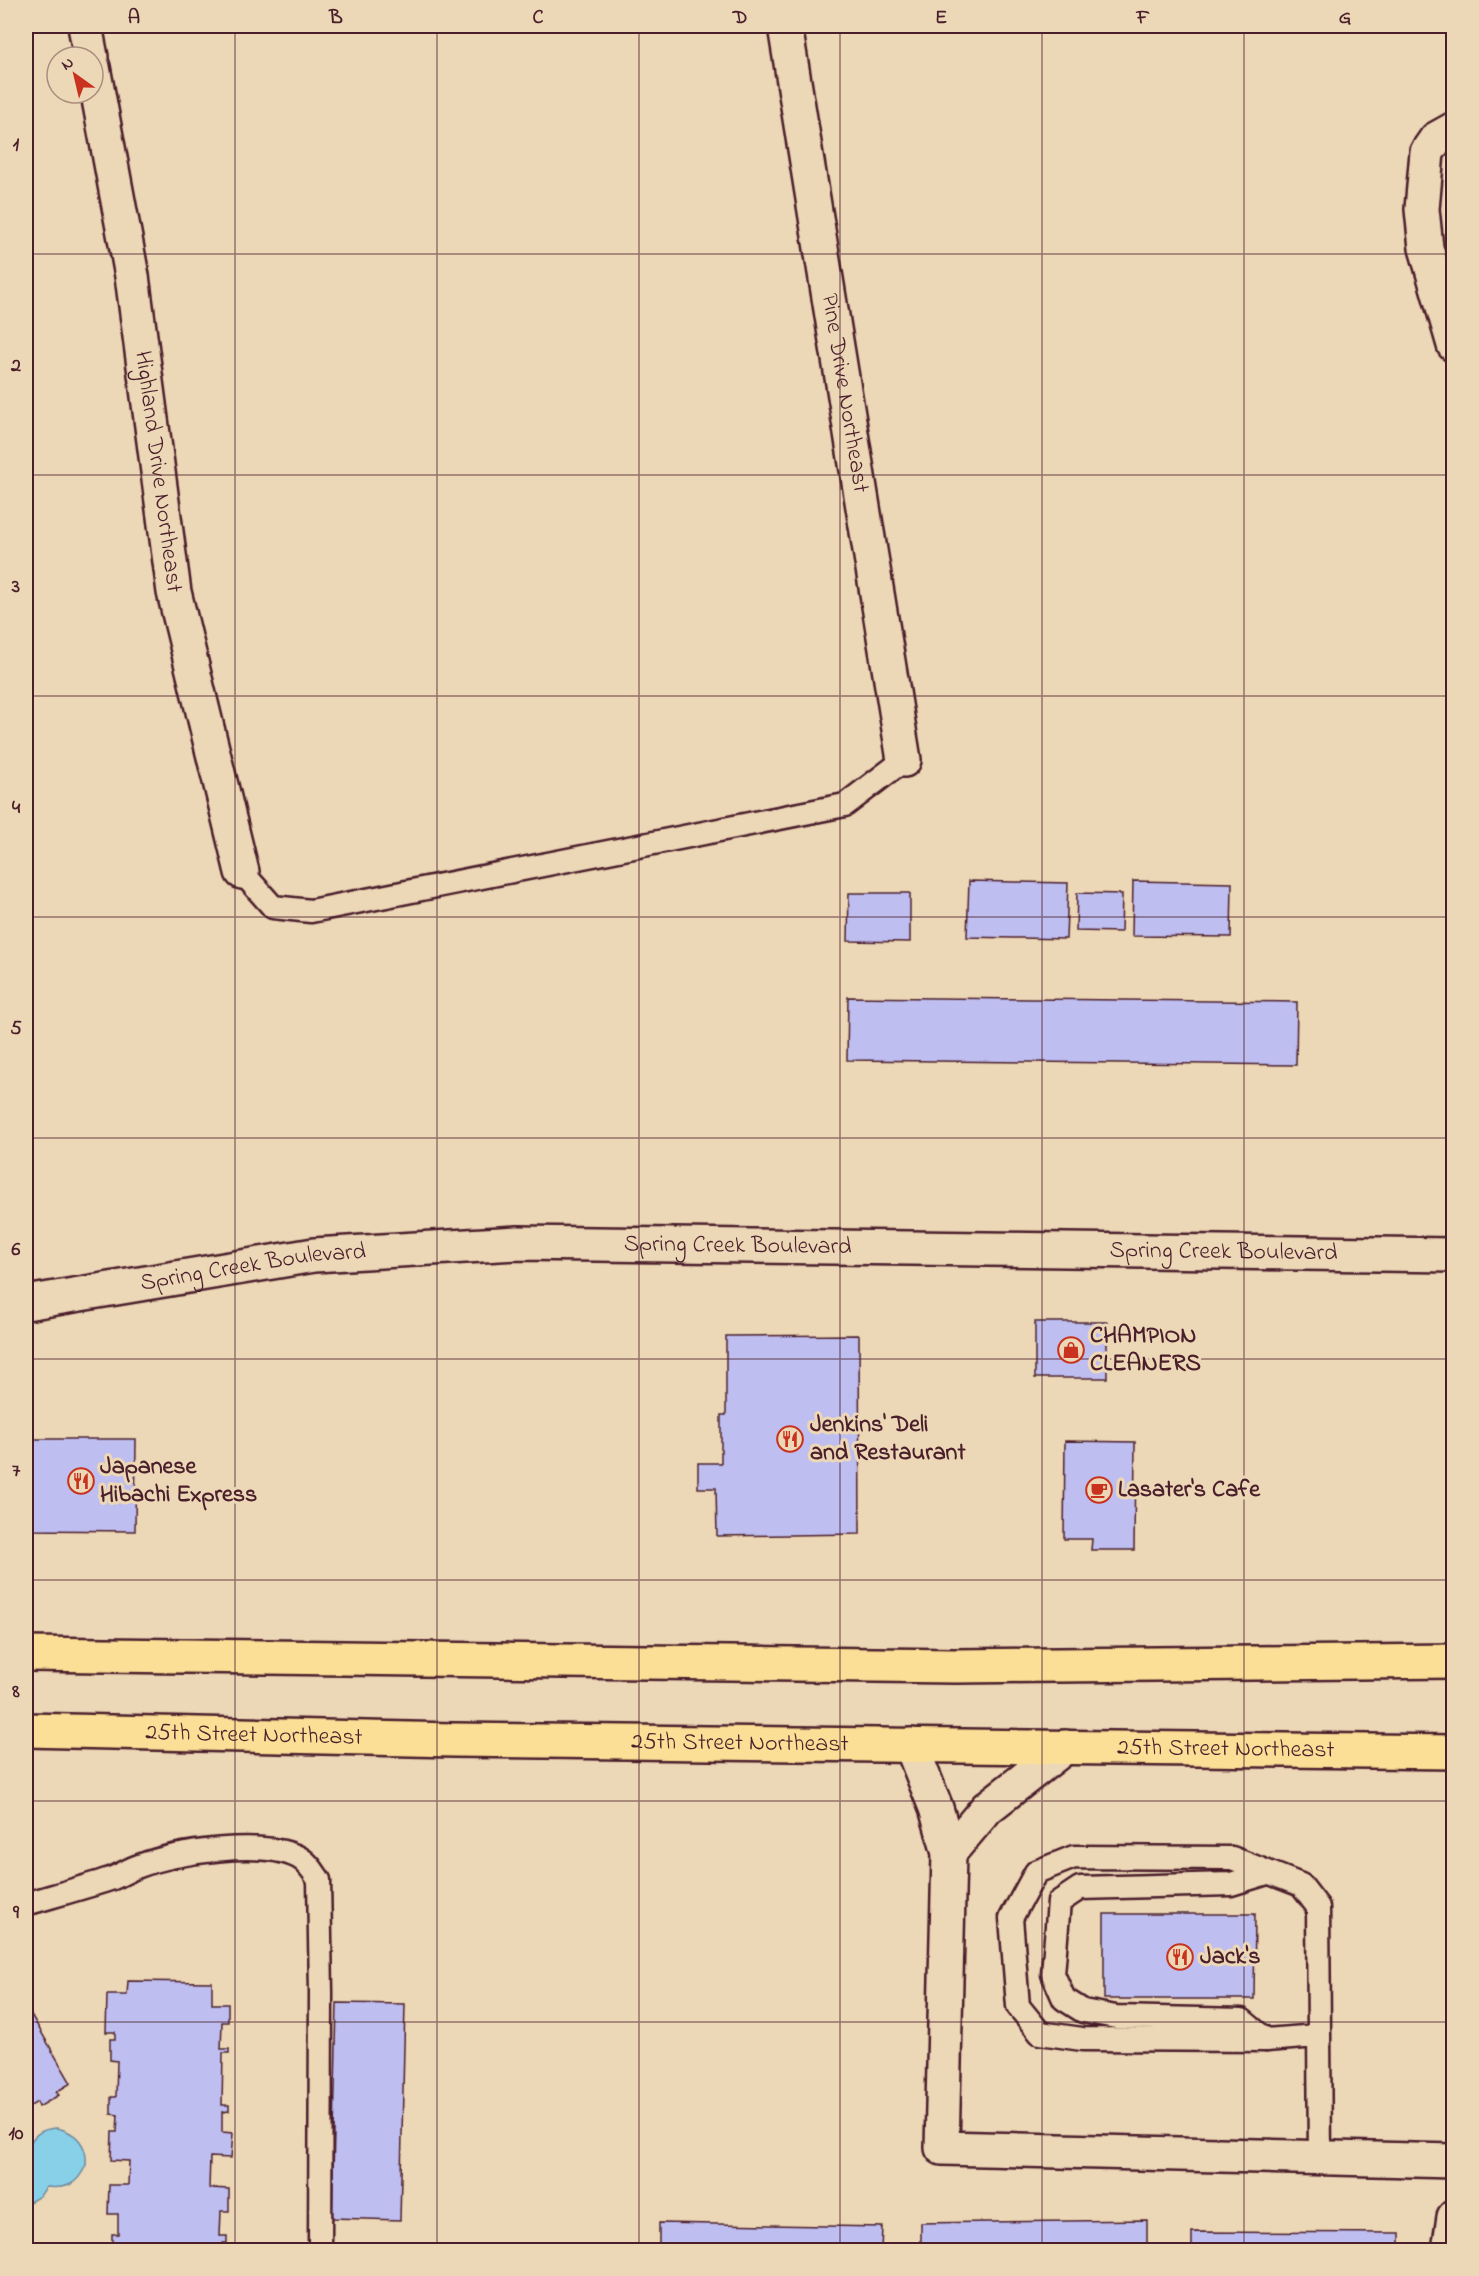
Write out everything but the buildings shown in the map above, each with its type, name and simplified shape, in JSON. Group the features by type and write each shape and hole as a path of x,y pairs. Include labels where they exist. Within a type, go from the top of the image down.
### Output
{"highway":[{"path":"26,1654 955,1666 1454,1661"},
{"name":"25th Street Northeast","path":"26,1730 454,1740 1454,1752"}],"street":[{"path":"85,26 89,45"},
{"name":"Pine Drive Northeast","path":"785,26 904,760"},
{"name":"Highland Drive Northeast","path":"100,105 132,276 174,592 242,872"},
{"path":"1454,129 1436,139 1427,152 1422,209 1426,248 1454,345"},
{"name":"Spring Creek Boulevard","path":"26,1303 314,1255 518,1244 1454,1255"},
{"path":"911,1745 936,1809 948,1852 942,2148 1454,2161"},
{"path":"948,1852 987,1808 1065,1747"},
{"path":"1449,2250 1454,2217"}],"lane":[{"path":"242,872 273,907 311,911 844,805 904,760"},
{"path":"26,1904 112,1878 138,1866 171,1856 213,1850 260,1849 297,1856 310,1865 319,1880 320,2250"},
{"path":"1317,2036 1266,2040 1082,2039 1040,2032 1017,2006 1011,1918 1036,1872 1074,1857 1233,1858 1300,1885 1318,1907 1317,2036 1320,2157"},
{"path":"1266,2040 1242,2020 1116,2017 1083,2011 1064,1999 1053,1974 1059,1902 1080,1888 1231,1884 1267,1873"}],"water":[{"path":"57,2128 75,2136 83,2146 86,2165 79,2177 71,2184 46,2187 40,2196 26,2204 25,2168 29,2145 35,2136 44,2130"}],"place":[{"name":"CHAMPION CLEANERS","path":"1071,1350"},
{"name":"Jenkins' Deli and Restaurant","path":"790,1439"},
{"name":"Japanese Hibachi Express","path":"81,1481"},
{"name":"Lasater's Cafe","path":"1099,1490"},
{"name":"Jack's","path":"1180,1957"}]}
